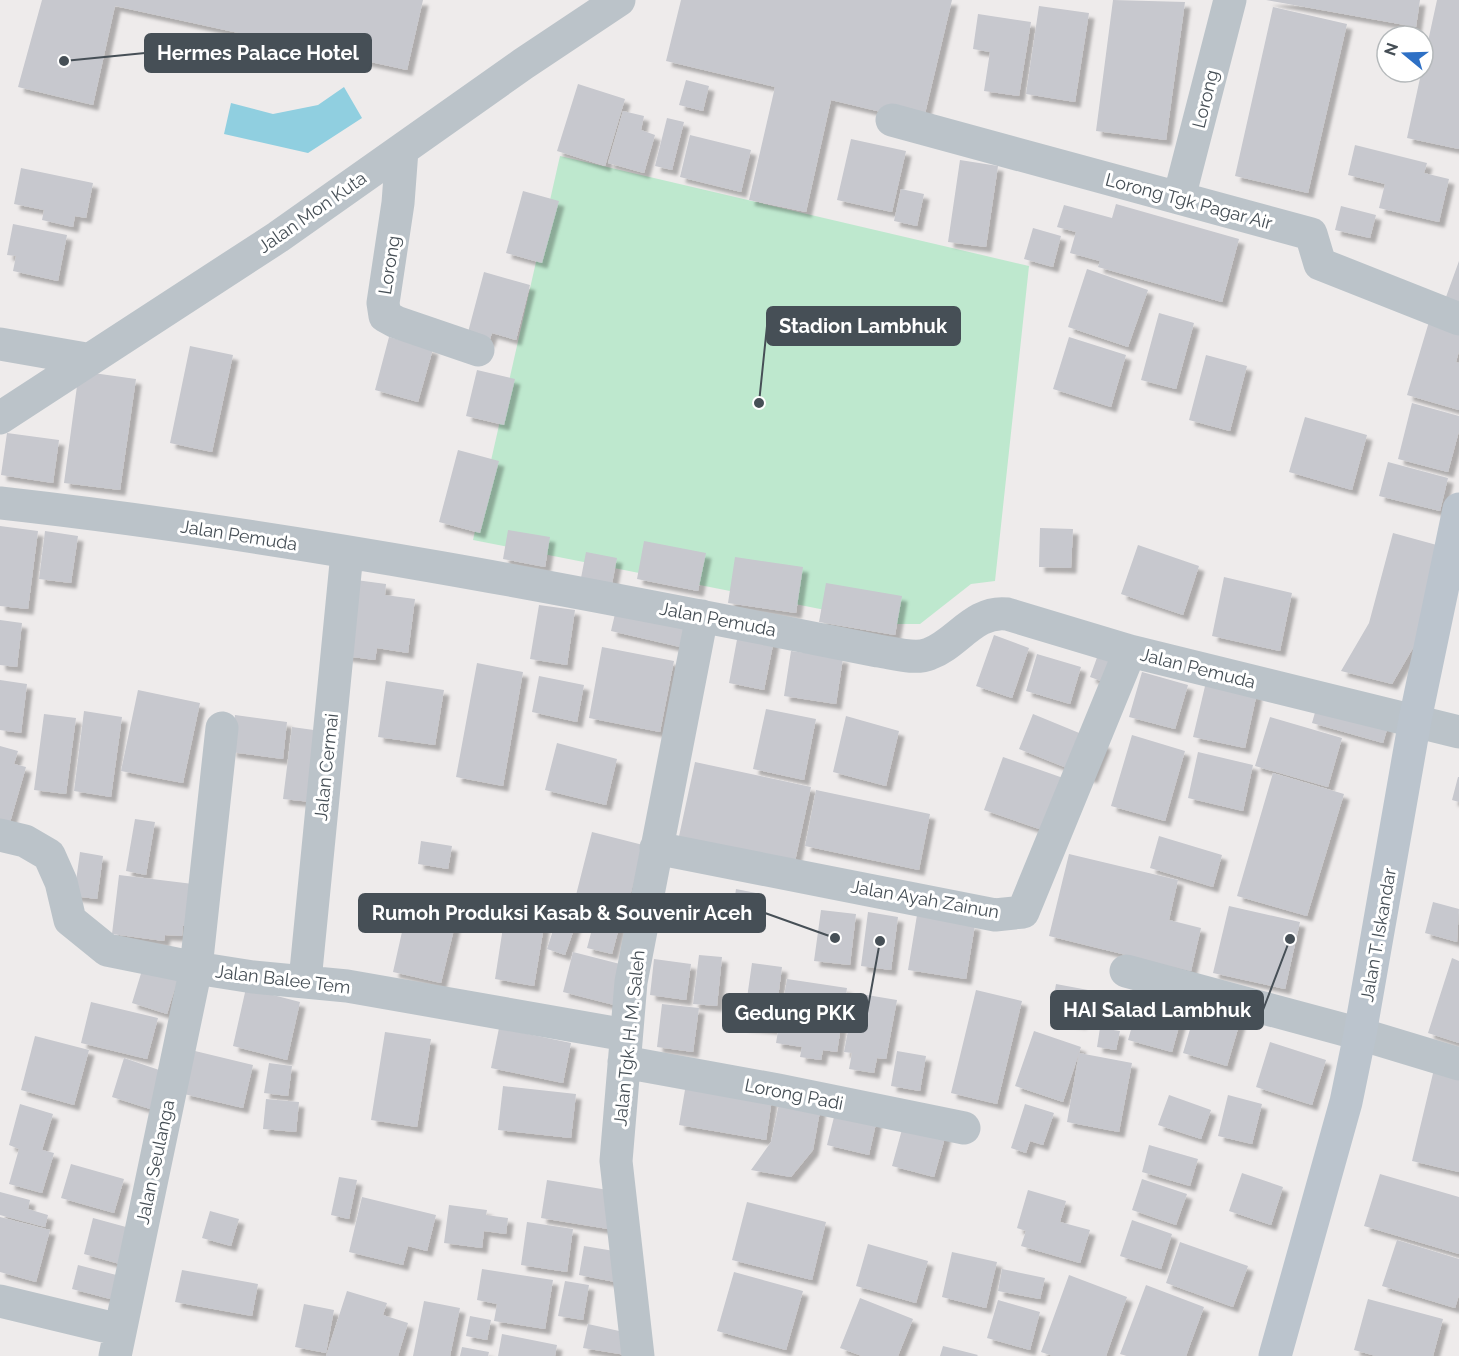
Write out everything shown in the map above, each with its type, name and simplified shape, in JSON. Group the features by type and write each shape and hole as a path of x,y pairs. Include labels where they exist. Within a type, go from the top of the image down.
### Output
{"street":[{"name":"Jalan Mon Kuta","path":"0,418 86,359 278,237 619,0"},
{"name":"Lorong","path":"1179,198 1230,0"},
{"name":"Lorong Tgk Pagar Air","path":"892,120 1311,234 1320,264 1459,319"},
{"name":"Lorong","path":"402,150 399,194 383,303 385,315 396,322 478,350"},
{"path":"0,344 86,359"},
{"name":"Jalan Pemuda","path":"0,503 136,518 512,579 878,651 915,656 932,654 962,631 987,616 1000,614 1130,651 1459,732"},
{"name":"Jalan T. Iskandar","path":"1275,1356 1343,1113 1360,1034 1415,720 1459,509"},
{"name":"Jalan Cermai","path":"305,981 347,553"},
{"name":"Jalan Tgk. H. M. Saleh","path":"640,1356 616,1161 625,1049 631,981 702,616"},
{"name":"Jalan Ayah Zainun","path":"656,848 995,915 1023,912 1130,651"},
{"name":"Jalan Seulanga","path":"117,1343 196,968 222,728"},
{"name":"Jalan Balee Tem","path":"0,835 25,841 49,855 61,882 70,920 107,950 196,968 347,986 625,1049"},
{"path":"1126,971 1360,1034 1459,1064"},
{"name":"Lorong Padi","path":"625,1049 778,1090 964,1128"},
{"path":"0,1300 117,1343"}],"green space":[{"path":"560,156 1029,266 995,581 971,584 920,624 896,624 473,540"}],"water":[{"path":"344,87 362,118 308,153 224,134 231,103 273,114 318,105"}],"building":[{"path":"42,0 423,0 407,70 115,6 93,105 18,87"},
{"path":"681,0 952,0 923,122 831,100 806,212 749,200 775,87 666,61"},
{"path":"1113,0 1185,2 1166,140 1096,131"},
{"path":"1266,0 1420,0 1416,24 1399,24"},
{"path":"1437,0 1459,0 1459,149 1407,138 1419,84 1435,84 1435,24 1432,24"},
{"path":"1039,6 1089,13 1075,102 1026,94"},
{"path":"1273,7 1347,24 1308,193 1235,176"},
{"path":"978,14 1031,22 1019,96 984,91 990,52 973,49"},
{"path":"686,80 709,86 703,111 679,105"},
{"path":"578,84 625,99 605,166 557,151"},
{"path":"623,111 644,116 641,130 655,135 644,173 608,163"},
{"path":"667,118 684,122 672,170 655,166"},
{"path":"690,135 751,150 741,192 680,177"},
{"path":"851,139 906,151 892,212 837,200"},
{"path":"1355,145 1427,163 1424,173 1449,179 1439,222 1379,208 1385,184 1348,175"},
{"path":"960,160 998,166 986,247 948,242"},
{"path":"21,168 93,183 86,218 75,216 73,227 42,220 44,210 14,204"},
{"path":"901,189 924,194 917,226 894,221"},
{"path":"523,191 559,201 542,263 506,253"},
{"path":"1116,204 1239,239 1222,302 1098,267 1100,261 1070,253 1076,232 1057,227 1064,205 1112,218"},
{"path":"1341,206 1376,215 1370,238 1335,230"},
{"path":"13,224 67,235 58,281 13,271 16,256 7,255"},
{"path":"1033,228 1061,236 1053,267 1024,259"},
{"path":"1459,261 1459,302 1446,297"},
{"path":"1087,269 1148,290 1128,347 1068,327"},
{"path":"484,272 530,285 516,340 492,333 489,342 467,336"},
{"path":"1159,313 1194,323 1176,389 1141,380"},
{"path":"1431,315 1459,324 1459,351 1456,362 1459,363 1459,410 1407,395"},
{"path":"389,337 433,349 418,402 375,390"},
{"path":"1069,337 1126,355 1111,407 1053,389"},
{"path":"190,346 233,355 212,452 170,443"},
{"path":"1206,355 1247,366 1230,431 1189,420"},
{"path":"477,370 515,379 504,425 466,416"},
{"path":"79,371 136,379 120,490 64,483"},
{"path":"1412,403 1459,416 1459,431 1448,472 1398,459"},
{"path":"1305,417 1367,435 1352,490 1289,472"},
{"path":"7,433 59,440 53,483 1,475"},
{"path":"458,450 499,461 480,533 439,522"},
{"path":"1388,462 1448,478 1440,511 1379,496"},
{"path":"0,526 38,531 28,609 0,606"},
{"path":"1040,528 1073,529 1071,568 1039,567"},
{"path":"508,530 550,537 545,567 503,559"},
{"path":"45,531 78,536 71,583 39,579"},
{"path":"1393,533 1444,547 1420,636 1392,684 1341,671 1369,623"},
{"path":"644,541 706,553 698,591 637,579"},
{"path":"1138,545 1199,566 1183,615 1121,594"},
{"path":"586,552 617,558 612,584 581,578"},
{"path":"735,557 803,567 796,613 728,603"},
{"path":"1224,577 1292,593 1280,651 1212,636"},
{"path":"356,580 386,584 385,595 415,599 408,653 377,648 375,660 345,656"},
{"path":"826,583 902,596 895,635 819,622"},
{"path":"618,601 687,617 680,647 611,631"},
{"path":"539,605 575,610 567,665 530,659"},
{"path":"0,620 22,623 17,667 0,665"},
{"path":"738,634 774,640 764,690 729,683"},
{"path":"994,635 1029,648 1012,698 976,686"},
{"path":"602,647 674,661 660,732 589,718"},
{"path":"791,651 843,658 836,704 784,696"},
{"path":"1099,652 1124,661 1115,686 1090,677"},
{"path":"1037,654 1081,667 1070,704 1026,691"},
{"path":"477,663 523,672 503,786 456,777"},
{"path":"1142,672 1188,685 1175,729 1129,717"},
{"path":"539,676 584,685 577,722 532,712"},
{"path":"0,680 27,684 21,733 0,730"},
{"path":"386,681 444,690 435,745 378,737"},
{"path":"1206,682 1257,693 1245,748 1193,737"},
{"path":"138,690 200,703 183,783 121,771"},
{"path":"1320,695 1391,716 1383,743 1312,723"},
{"path":"766,709 816,719 804,780 753,769"},
{"path":"84,711 122,717 111,797 74,791"},
{"path":"44,714 76,718 66,794 34,790"},
{"path":"1033,714 1106,744 1092,778 1019,749"},
{"path":"235,715 287,722 283,759 231,752"},
{"path":"846,716 899,731 886,786 833,772"},
{"path":"1270,717 1342,738 1328,787 1255,766"},
{"path":"292,727 321,731 311,802 283,799"},
{"path":"1132,735 1185,751 1165,821 1111,806"},
{"path":"557,743 617,759 606,805 545,790"},
{"path":"0,746 18,751 14,764 26,767 9,826 0,824"},
{"path":"1198,752 1253,765 1243,811 1188,798"},
{"path":"1003,757 1066,779 1048,832 984,810"},
{"path":"695,762 811,787 794,866 678,841"},
{"path":"1273,773 1344,794 1307,916 1237,896"},
{"path":"1459,777 1459,802 1452,800"},
{"path":"816,790 930,814 919,870 805,846"},
{"path":"135,819 155,822 146,875 126,871"},
{"path":"592,832 643,845 625,916 574,903"},
{"path":"1159,836 1222,855 1213,887 1150,868"},
{"path":"421,841 452,846 448,869 418,864"},
{"path":"80,852 103,856 97,899 74,896"},
{"path":"1069,854 1178,880 1169,920 1201,928 1191,971 1049,936"},
{"path":"119,875 193,884 187,926 183,926 182,936 165,935 164,941 112,934"},
{"path":"736,889 756,893 752,913 733,910"},
{"path":"1433,902 1459,909 1457,942 1425,933"},
{"path":"1229,906 1300,922 1285,989 1213,973"},
{"path":"506,908 546,914 534,986 495,979"},
{"path":"821,910 856,914 850,965 814,961"},
{"path":"559,912 578,918 565,955 547,949"},
{"path":"868,912 898,917 891,970 861,966"},
{"path":"406,914 455,925 441,983 393,972"},
{"path":"917,915 975,925 966,979 908,970"},
{"path":"595,918 620,924 612,954 587,948"},
{"path":"573,952 624,965 614,1005 563,992"},
{"path":"699,955 722,957 717,1006 693,1004"},
{"path":"1452,958 1459,961 1459,1043 1428,1033"},
{"path":"654,959 691,964 686,1000 650,995"},
{"path":"752,963 782,967 774,1029 743,1026"},
{"path":"143,967 178,978 167,1014 132,1003"},
{"path":"787,979 847,988 837,1052 823,1050 821,1060 800,1057 802,1047 776,1043"},
{"path":"1056,984 1088,990 1081,1024 1050,1019"},
{"path":"246,988 300,1002 287,1060 233,1046"},
{"path":"976,990 1022,1001 997,1104 951,1093"},
{"path":"1142,992 1185,1005 1172,1052 1128,1040"},
{"path":"855,993 897,1000 886,1059 877,1058 874,1073 849,1069 852,1053 844,1052"},
{"path":"91,1002 158,1018 147,1059 81,1043"},
{"path":"662,1004 699,1008 693,1052 657,1047"},
{"path":"1196,1009 1240,1022 1227,1066 1183,1053"},
{"path":"499,1028 571,1043 563,1083 491,1068"},
{"path":"1100,1028 1120,1031 1116,1050 1097,1047"},
{"path":"1034,1031 1081,1047 1063,1102 1015,1086"},
{"path":"385,1032 431,1039 417,1127 371,1120"},
{"path":"35,1036 89,1050 74,1105 21,1090"},
{"path":"1270,1042 1326,1060 1312,1105 1256,1087"},
{"path":"195,1051 253,1065 243,1108 184,1094"},
{"path":"897,1051 926,1056 920,1091 891,1086"},
{"path":"1079,1053 1132,1063 1119,1132 1067,1122"},
{"path":"124,1058 162,1071 150,1109 112,1097"},
{"path":"269,1063 292,1066 288,1096 264,1093"},
{"path":"1435,1065 1459,1071 1459,1172 1412,1161"},
{"path":"687,1078 773,1092 766,1140 679,1125"},
{"path":"503,1086 576,1094 571,1138 498,1130"},
{"path":"1169,1095 1211,1110 1201,1139 1158,1125"},
{"path":"1228,1095 1262,1104 1252,1144 1218,1136"},
{"path":"266,1099 299,1102 296,1132 263,1129"},
{"path":"780,1099 821,1106 813,1150 791,1177 751,1170 771,1142"},
{"path":"20,1104 53,1114 42,1150 54,1153 42,1193 9,1184 19,1149 9,1145"},
{"path":"1025,1104 1054,1113 1043,1145 1030,1141 1026,1153 1011,1148"},
{"path":"836,1109 877,1119 869,1155 827,1145"},
{"path":"904,1122 946,1134 934,1177 892,1166"},
{"path":"1149,1145 1198,1159 1190,1186 1142,1172"},
{"path":"71,1164 124,1179 114,1213 61,1198"},
{"path":"1242,1173 1283,1187 1271,1225 1229,1211"},
{"path":"1380,1174 1459,1197 1459,1254 1364,1226"},
{"path":"339,1177 357,1180 349,1219 331,1215"},
{"path":"1142,1179 1187,1194 1176,1225 1132,1210"},
{"path":"547,1180 614,1191 608,1229 541,1218"},
{"path":"1028,1190 1066,1201 1060,1222 1090,1230 1080,1263 1021,1246 1026,1231 1017,1228"},
{"path":"0,1192 30,1200 28,1209 48,1215 45,1227 0,1215"},
{"path":"362,1197 436,1215 427,1251 408,1246 403,1265 349,1252"},
{"path":"747,1202 826,1222 812,1280 732,1260"},
{"path":"449,1205 487,1210 486,1215 508,1218 506,1234 484,1231 482,1248 444,1243"},
{"path":"210,1211 239,1219 231,1246 202,1238"},
{"path":"0,1217 50,1230 36,1282 0,1272"},
{"path":"93,1218 137,1230 127,1266 84,1254"},
{"path":"1132,1220 1172,1234 1161,1269 1120,1256"},
{"path":"527,1222 573,1229 567,1272 521,1265"},
{"path":"1397,1240 1459,1259 1459,1295 1455,1308 1382,1286"},
{"path":"1180,1242 1248,1266 1233,1307 1166,1283"},
{"path":"868,1244 928,1261 916,1303 856,1286"},
{"path":"584,1246 620,1252 615,1282 579,1275"},
{"path":"952,1252 997,1262 986,1308 942,1297"},
{"path":"78,1265 124,1277 118,1301 72,1289"},
{"path":"482,1269 553,1280 545,1329 494,1321 497,1304 477,1300"},
{"path":"1002,1269 1045,1278 1040,1299 998,1291"},
{"path":"182,1270 258,1284 252,1316 175,1302"},
{"path":"734,1272 803,1291 786,1350 717,1331"},
{"path":"1069,1275 1127,1297 1106,1356 1053,1356 1041,1352"},
{"path":"565,1281 589,1285 583,1320 558,1316"},
{"path":"1146,1285 1204,1307 1186,1356 1120,1354"},
{"path":"347,1291 387,1303 383,1315 408,1323 398,1356 326,1356"},
{"path":"860,1298 913,1319 898,1356 862,1356 840,1348"},
{"path":"1368,1299 1443,1319 1433,1356 1376,1356 1354,1350"},
{"path":"998,1300 1040,1312 1030,1350 987,1338"},
{"path":"424,1301 460,1308 450,1356 413,1356"},
{"path":"304,1304 334,1310 326,1353 295,1347"},
{"path":"470,1316 491,1320 487,1340 466,1336"},
{"path":"588,1324 637,1335 632,1356 583,1348"},
{"path":"502,1334 557,1345 555,1356 498,1356"},
{"path":"943,1346 978,1355 940,1356"},
{"path":"462,1347 489,1352 488,1356 460,1356"}],"place":[{"name":"Hermes Palace Hotel","path":"64,61"},
{"name":"Stadion Lambhuk","path":"759,403"},
{"name":"Rumoh Produksi Kasab & Souvenir Aceh","path":"835,938"},
{"name":"HAI Salad Lambhuk","path":"1290,939"},
{"name":"Gedung PKK","path":"880,941"}]}
